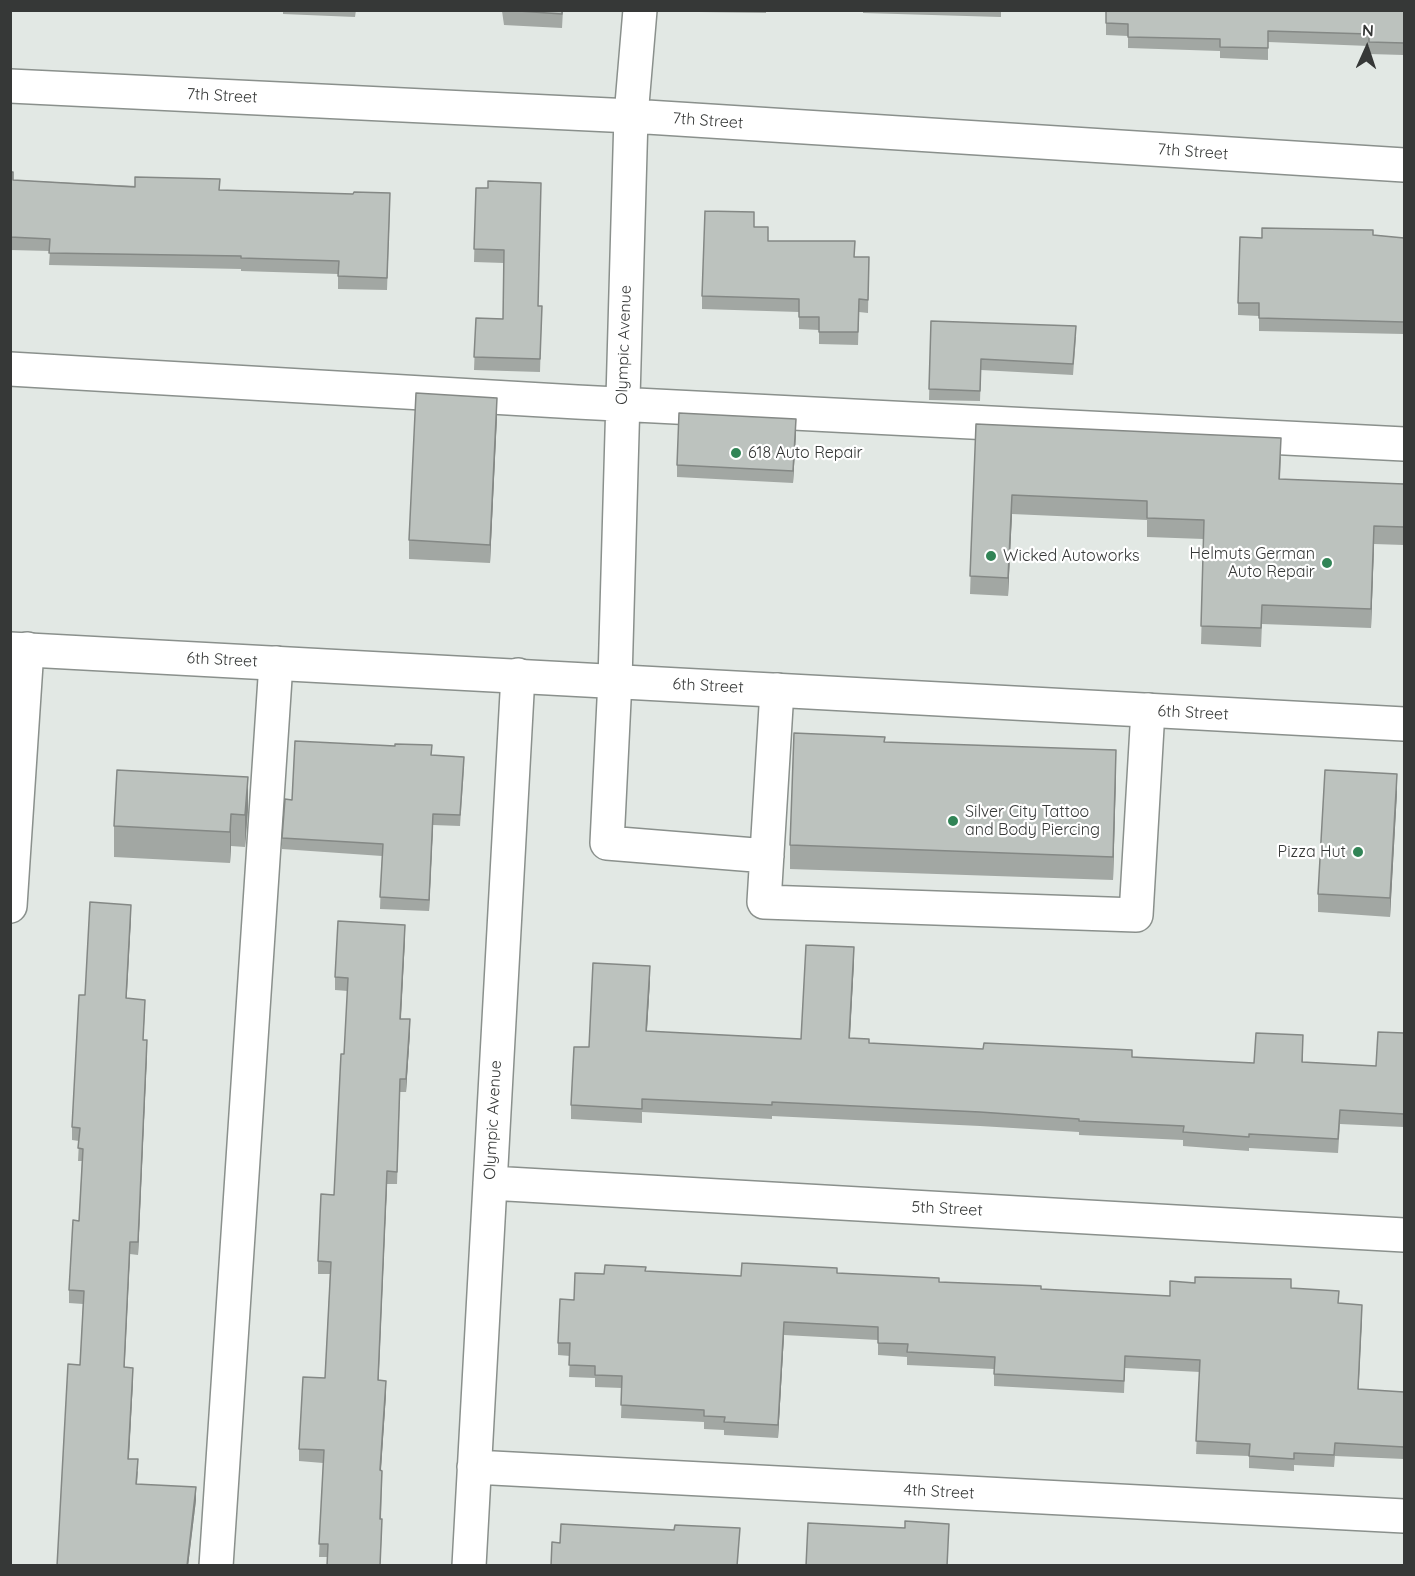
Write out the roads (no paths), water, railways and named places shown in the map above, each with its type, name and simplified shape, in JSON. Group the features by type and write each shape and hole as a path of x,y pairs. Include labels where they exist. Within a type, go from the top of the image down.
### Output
{"street":[{"name":"Olympic Avenue","path":"640,10 631,116 615,680 607,843 767,856"},
{"name":"7th Street","path":"10,86 631,116 1404,165"},
{"path":"10,369 623,404 1404,444"},
{"path":"10,906 19,649"},
{"name":"6th Street","path":"19,649 1404,724"},
{"path":"216,1566 276,663"},
{"name":"Olympic Avenue","path":"468,1566 518,675"},
{"path":"777,690 764,902 1136,915 1148,710"},
{"name":"5th Street","path":"490,1183 1404,1235"},
{"name":"4th Street","path":"474,1467 1404,1516"}],"place":[{"name":"618 Auto Repair","path":"736,453"},
{"name":"Wicked Autoworks","path":"991,556"},
{"name":"Helmuts German Auto Repair","path":"1327,563"},
{"name":"Silver City Tattoo and Body Piercing","path":"953,821"},
{"name":"Pizza Hut","path":"1358,852"}]}
